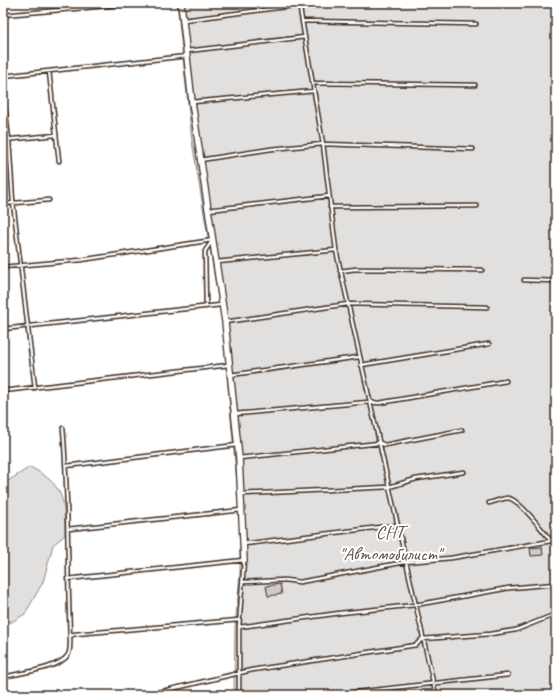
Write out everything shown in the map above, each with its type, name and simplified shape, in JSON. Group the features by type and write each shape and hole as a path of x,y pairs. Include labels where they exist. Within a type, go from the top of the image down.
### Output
{"street":[{"path":"181,3 192,102 225,322 242,494 244,560"}],"lane":[{"path":"3,15 141,3"},
{"path":"184,20 299,4 323,144 330,207 340,271 380,443 414,605 436,695"},
{"path":"302,21 476,24"},
{"path":"3,76 305,37"},
{"path":"49,71 59,161"},
{"path":"313,83 475,85"},
{"path":"192,102 314,90"},
{"path":"3,91 9,140 13,202 35,388"},
{"path":"3,140 56,135"},
{"path":"200,160 323,144 473,149"},
{"path":"208,210 329,196"},
{"path":"3,204 49,200"},
{"path":"330,207 477,206"},
{"path":"3,266 81,260 212,240"},
{"path":"206,306 205,251 212,240"},
{"path":"216,262 336,250"},
{"path":"340,271 356,269 482,270"},
{"path":"524,280 556,281"},
{"path":"225,322 348,304 487,307"},
{"path":"3,329 222,305"},
{"path":"361,365 489,344"},
{"path":"230,375 359,357"},
{"path":"3,391 229,365"},
{"path":"234,414 370,402 379,403 506,381"},
{"path":"3,677 56,664 68,655 70,649 67,579 68,529 63,428"},
{"path":"239,458 380,443 385,445 462,430"},
{"path":"66,466 237,445"},
{"path":"242,494 389,487 416,479 464,472"},
{"path":"489,503 508,498 514,500 539,525 551,541"},
{"path":"68,529 242,510"},
{"path":"244,544 397,525"},
{"path":"244,582 285,580 300,582 405,562 451,558 556,541"},
{"path":"67,579 244,560 244,582 239,620 238,695"},
{"path":"239,627 340,612 414,605 509,588 556,584"},
{"path":"146,695 238,674 416,645 422,640 490,634 516,630 556,614"},
{"path":"70,636 83,633 239,620"},
{"path":"330,695 508,675"}],"green space":[{"name":"СНТ \"Автомобилист\"","path":"177,3 556,3 556,695 234,695 235,626 240,574 240,516 222,322 192,141"},
{"path":"30,467 50,480 60,494 63,503 65,535 53,545 43,582 25,614 10,623 3,623 3,484"}],"building":[{"path":"542,547 543,555 531,556 530,548"},
{"path":"280,584 282,594 268,596 266,586"}]}
